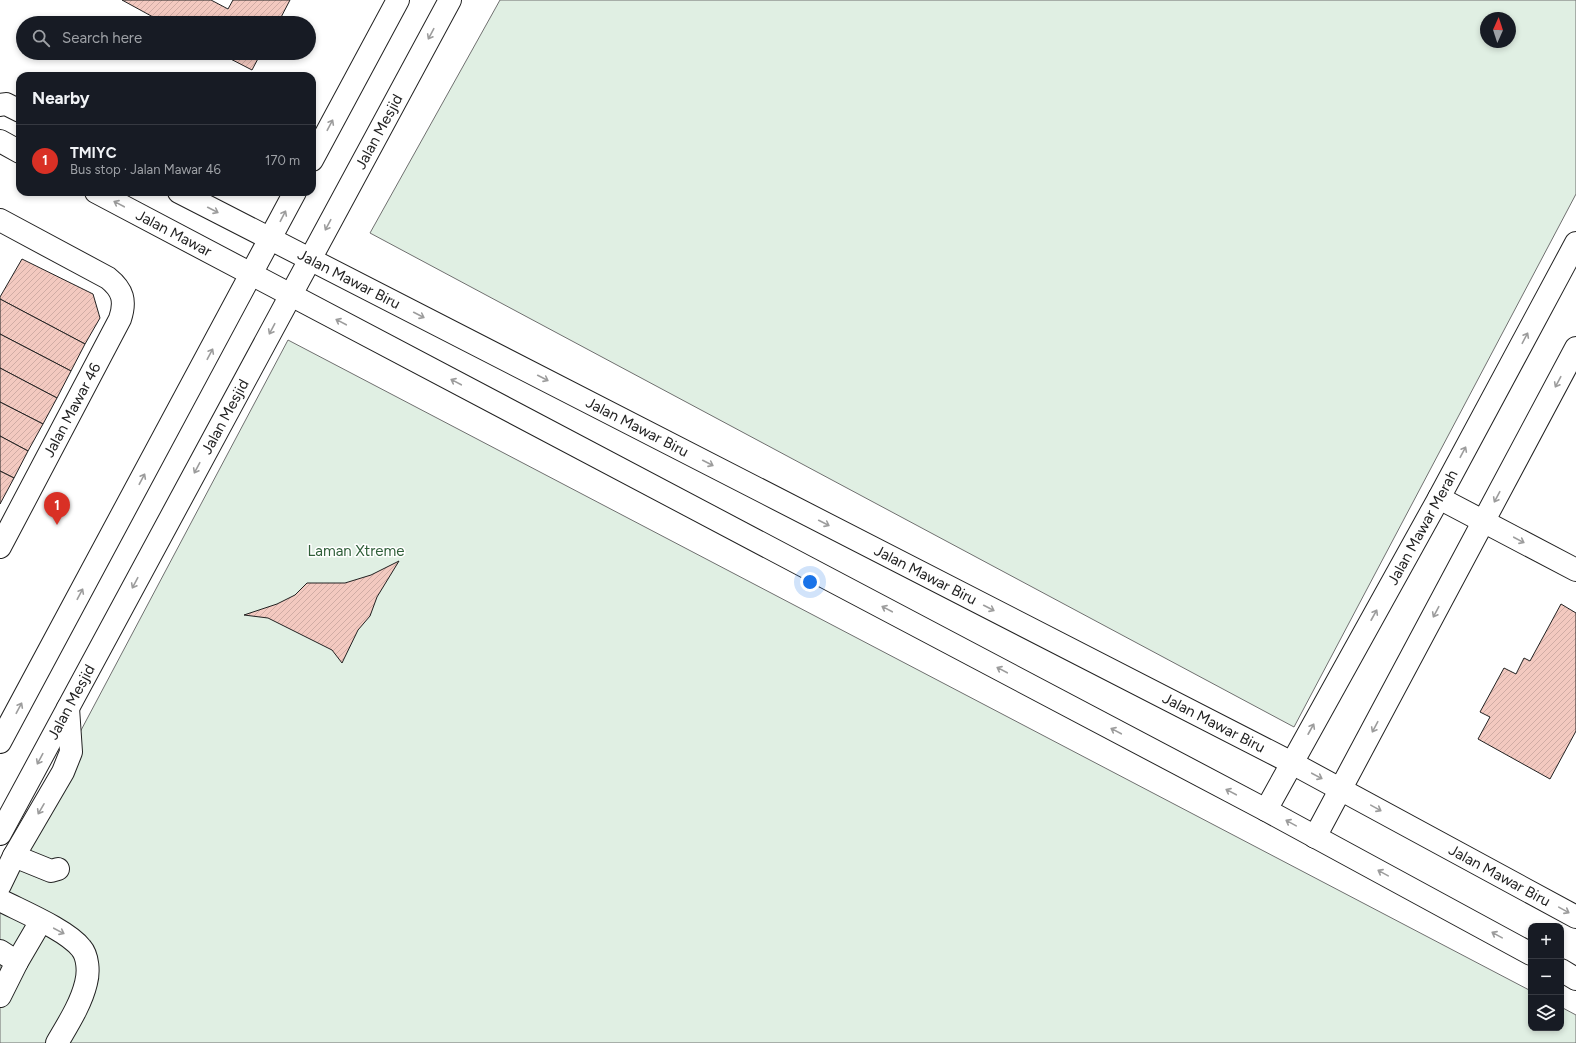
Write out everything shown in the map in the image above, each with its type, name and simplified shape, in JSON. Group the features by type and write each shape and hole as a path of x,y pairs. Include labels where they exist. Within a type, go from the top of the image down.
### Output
{"street":[{"path":"316,153 398,0"},
{"name":"Jalan Mesjid","path":"0,834 450,0"},
{"path":"0,105 6,104 16,109"},
{"path":"0,141 16,150"},
{"name":"Jalan Mawar","path":"104,196 252,274"},
{"path":"187,196 271,239"},
{"path":"0,742 293,196"},
{"name":"Jalan Mawar 46","path":"0,220 103,275 117,286 122,296 124,308 120,319 0,547"},
{"name":"Jalan Mawar Biru","path":"271,239 1292,763 1576,917"},
{"name":"Jalan Mawar Merah","path":"1266,810 1439,498 1576,243"},
{"path":"252,274 1266,810 1528,952"},
{"path":"1315,837 1342,789 1576,348"},
{"path":"1439,498 1576,570"},
{"path":"0,885 14,856 63,772 71,752 68,708"},
{"path":"14,856 51,871 58,869"},
{"path":"0,900 69,937 82,949 88,966 86,982 76,1008 57,1043"},
{"path":"0,996 9,956 40,921"}],"green space":[{"path":"500,0 1576,0 1576,194 1294,727 370,233"},
{"name":"Laman Xtreme","path":"288,340 1528,989 1528,1031 1564,1031 1564,1009 1576,1015 1576,1043 0,1043 0,883"}],"building":[{"path":"122,0 211,0 228,9 233,0 290,0 282,16 151,16"},
{"path":"233,60 257,60 252,70"},
{"path":"22,259 93,294 100,318 85,344 0,299"},
{"path":"0,299 85,344 71,371 0,334"},
{"path":"0,334 71,371 57,398 0,368"},
{"path":"0,368 57,398 43,424 0,402"},
{"path":"0,402 43,424 28,451 0,436"},
{"path":"0,436 28,451 14,478 0,471"},
{"path":"0,471 14,478 0,504"},
{"path":"399,561 377,597 370,616 358,630 342,663 332,650 268,618 244,615 277,604 295,595 307,583 345,583 371,575"},
{"path":"1561,604 1576,613 1576,731 1550,779 1478,739 1490,717 1480,712 1504,668 1516,674 1524,658 1530,661"}],"place":[{"name":"TMIYC","path":"57,525"}]}
